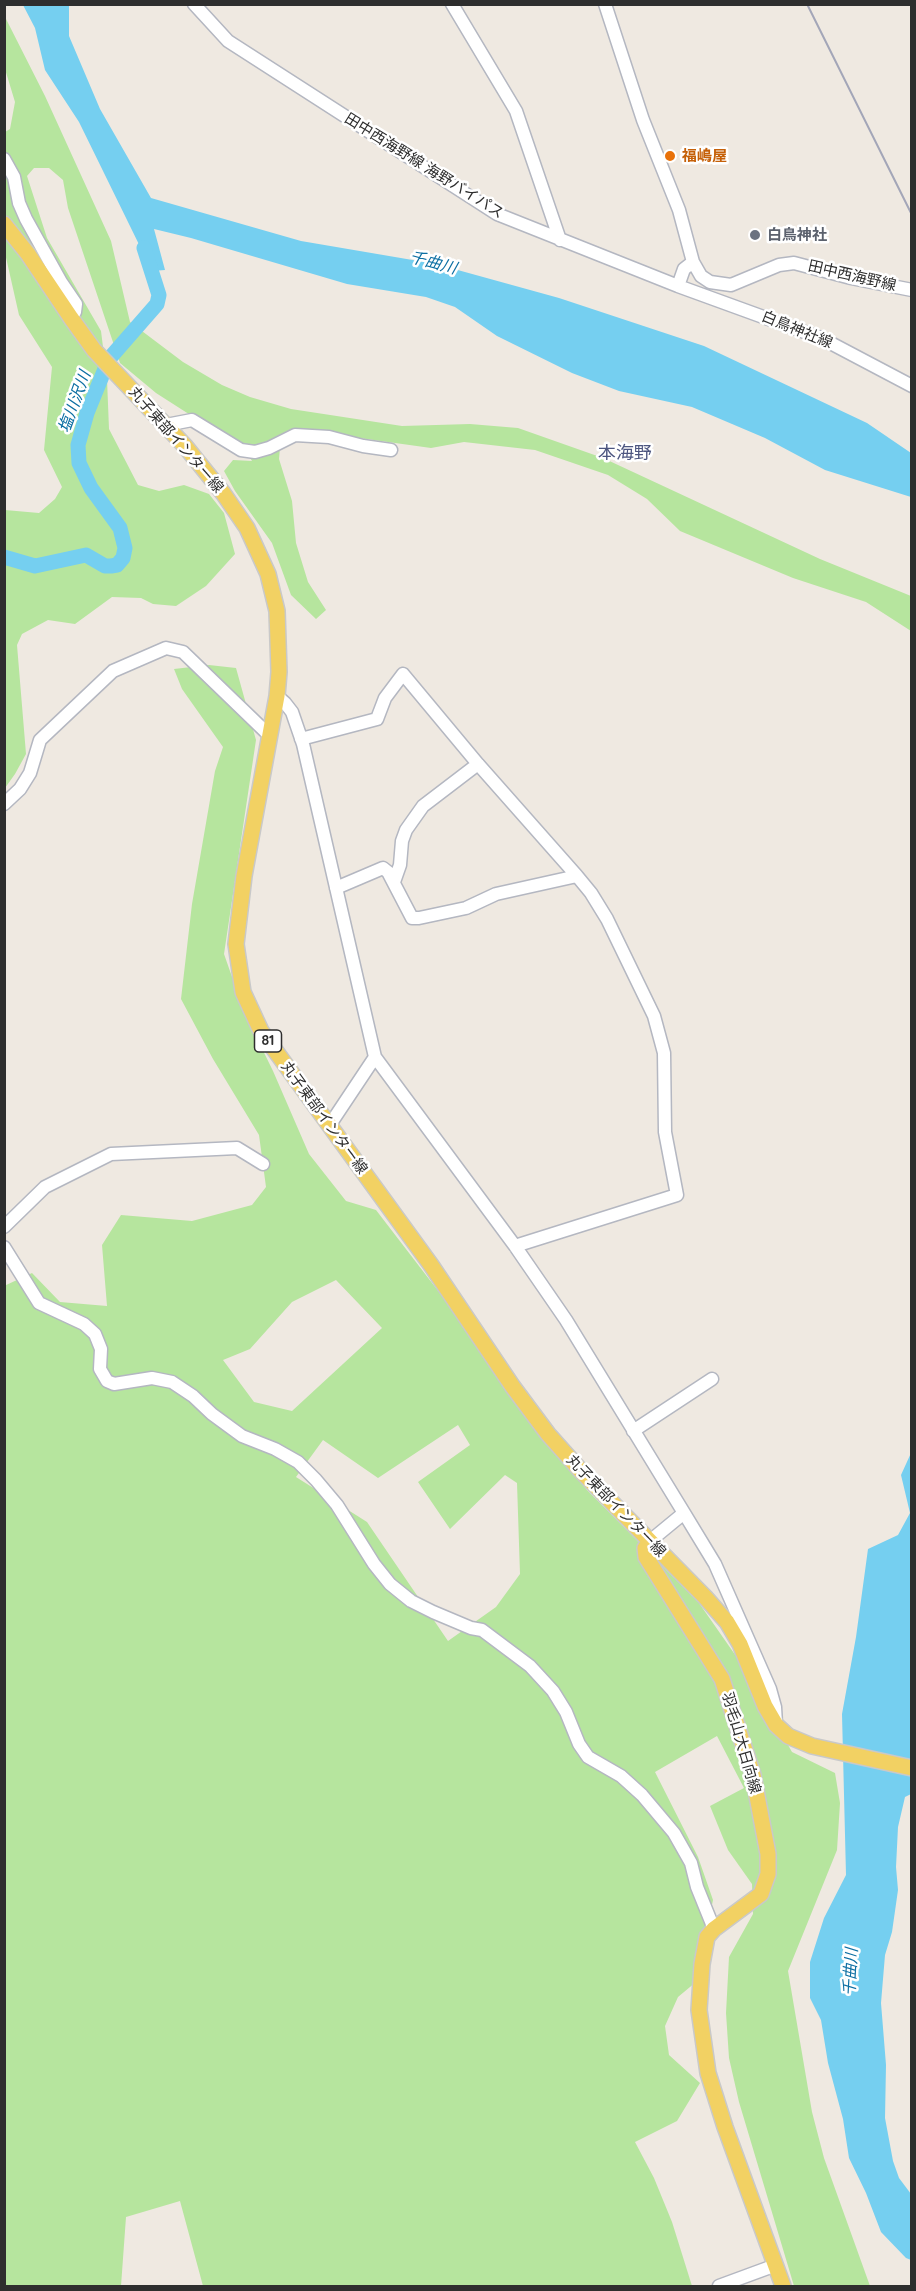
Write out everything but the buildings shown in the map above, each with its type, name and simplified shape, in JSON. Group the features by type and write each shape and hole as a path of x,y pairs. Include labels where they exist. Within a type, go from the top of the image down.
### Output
{"main road":[{"name":"丸子東部インター線","path":"4,224 28,254 94,350 166,425 223,493 247,528 268,574 277,611 280,656 277,696 244,876 236,933 239,972 246,1000 261,1031 431,1265 513,1387 548,1434 727,1622 740,1644 765,1706 776,1725 797,1741 830,1751 912,1768"},
{"name":"羽毛山大日向線","path":"650,1541 645,1548 646,1557 717,1667 722,1679 753,1775 768,1854 768,1874 760,1894 714,1929"},
{"path":"714,1929 707,1937 704,1947 699,2010 708,2073 725,2127 783,2286"}],"street":[{"name":"田中西海野線 海野バイパス","path":"194,4 228,41 497,214 678,286"},
{"path":"452,4 516,111 560,240"},
{"path":"605,4 643,120 679,210 693,262 684,269 679,277 678,286"},
{"path":"4,159 14,177 19,202 26,219 76,304 71,318"},
{"name":"田中西海野線","path":"693,262 700,276 720,285 731,285 779,265 794,263 851,278 912,290"},
{"name":"白鳥神社線","path":"678,286 821,338 912,386"},
{"path":"166,425 192,420 241,450 262,450 295,435 329,437 363,446 391,450"},
{"path":"4,804 20,789 30,773 40,740 113,671 166,648 183,652 270,736"},
{"path":"301,739 377,719 385,698 403,674 591,893 607,919 654,1016 664,1053 665,1132 677,1195 515,1246"},
{"path":"277,696 292,712 301,739 375,1057 515,1246 566,1320 684,1512 715,1564 770,1689 775,1707 776,1725"},
{"path":"394,882 400,865 402,841 406,830 423,806 478,764"},
{"path":"336,888 382,868 388,872 412,918 419,918 466,908 496,894 577,876"},
{"path":"329,1126 375,1057"},
{"path":"4,1227 45,1186 111,1154 237,1148 263,1164"},
{"path":"4,1247 39,1303 84,1324 95,1334 101,1349 100,1369 107,1382 114,1384 152,1378 172,1382 242,1436 275,1449 298,1462 337,1505 374,1564 390,1584 411,1601 471,1628 482,1630 530,1666 553,1691 588,1758 621,1776 642,1795 674,1833 691,1863 697,1887 714,1929"},
{"path":"633,1431 712,1379"},
{"path":"650,1541 684,1512"},
{"path":"719,2286 776,2265"}],"green space":[{"path":"4,15 45,96 111,241 130,322 183,362 222,385 250,397 291,409 402,426 470,424 518,428 603,458 820,559 911,596 911,631 866,602 793,578 680,531 647,499 608,475 535,450 464,442 431,448 295,429 281,436 279,459 292,501 296,543 308,582 326,610 316,619 291,595 272,543 235,491 224,471 233,460 252,461 240,441 195,418 156,393 120,363 68,208 63,180 49,168 34,168 27,176 47,238 101,331 107,379 109,429 138,485 159,491 184,485 209,494 224,513 235,554 206,586 176,606 153,604 141,598 112,597 75,624 48,620 22,634 17,645 26,754 5,788 5,510 39,513 55,499 62,487 44,450 52,367 19,315 5,253 5,132 10,129 15,102 5,69"},
{"path":"209,665 236,668 256,740 224,954 245,1014 309,1154 346,1201 376,1210 462,1322 508,1392 587,1490 699,1603 745,1669 792,1752 835,1773 840,1803 837,1850 788,1971 812,2112 824,2158 870,2286 794,2286 739,2102 729,2058 726,2013 729,1957 753,1914 752,1884 728,1850 710,1806 744,1788 717,1736 655,1772 698,1857 713,1900 696,1982 678,1997 665,2026 669,2055 700,2083 677,2121 635,2142 654,2178 672,2222 692,2286 203,2286 180,2201 126,2217 121,2286 5,2286 4,1286 32,1273 60,1302 107,1306 102,1245 121,1215 192,1221 252,1205 266,1187 259,1135 213,1059 181,999 192,904 215,771 223,747 182,689 174,669","holes":["336,1280 382,1328 292,1411 254,1402 223,1360 250,1349 292,1302","458,1425 470,1445 418,1482 450,1529 505,1475 517,1483 520,1574 496,1607 448,1641 367,1522 296,1477 323,1440 378,1478"]}],"water":[{"path":"23,5 69,5 69,36 100,109 151,198 301,241 436,264 559,298 704,346 867,423 911,453 911,497 825,470 765,438 692,407 619,391 572,373 497,336 455,307 426,297 347,284 154,229 165,270 152,271 79,122 45,70 35,28"},
{"name":"千曲川","path":"911,1453 911,1794 905,1797 898,1827 896,1867 898,1890 892,1932 885,1955 881,2003 886,2065 885,2118 893,2161 899,2178 911,2194 911,2260 906,2258 881,2232 849,2158 843,2119 828,2063 821,2020 810,1998 810,1962 824,1918 846,1875 842,1714 856,1637 868,1549 898,1535 910,1513 901,1475"}],"waterway":[{"name":"塩川沢川","path":"4,557 35,566 86,555 105,566 111,566 117,565 123,558 125,548 120,528 91,488 79,463 78,445 87,413 109,359 157,304 159,295 144,248"}],"railway":[{"path":"807,4 912,215"}],"place":[{"name":"福嶋屋","path":"670,156"},
{"name":"白鳥神社","path":"755,235"}],"district":[{"name":"本海野","path":"625,454"}]}
